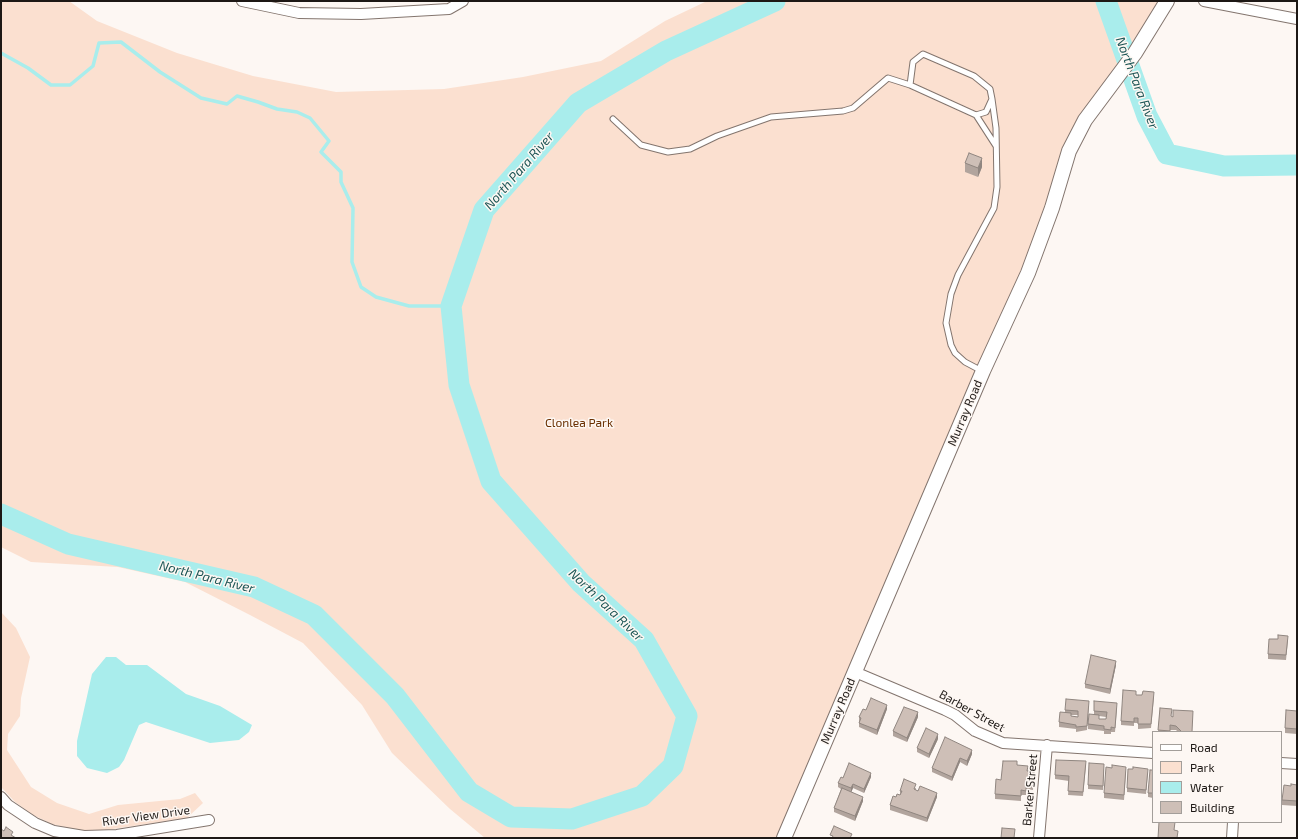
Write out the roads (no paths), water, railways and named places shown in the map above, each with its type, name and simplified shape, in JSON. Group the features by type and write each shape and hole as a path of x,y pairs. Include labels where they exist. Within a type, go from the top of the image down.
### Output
{"street":[{"path":"247,2 299,13 361,14 449,9 463,1"},
{"name":"Murray Road","path":"784,838 983,371 1028,273 1052,208 1069,151 1085,120 1135,53 1167,1"},
{"path":"1204,1 1297,19"},
{"name":"Barber Street","path":"855,672 945,710 989,738 1003,743 1152,753"},
{"name":"Barker Street","path":"1039,838 1046,745"},
{"path":"1282,763 1297,764"},
{"name":"River View Drive","path":"1,797 8,804 35,823 54,831 84,836 116,835 209,820"},
{"path":"1232,838 1233,823"}],"lane":[{"path":"910,85 913,62 923,54 974,76 990,89 996,146 997,187 994,208 958,275 951,294 946,323 951,345 955,353 965,362 983,371"},
{"path":"612,119 640,145 668,152 690,149 717,136 771,117 843,111 853,108 888,78 910,85 976,115 996,146"},
{"path":"976,115 986,112 992,99"}],"water":[{"path":"106,657 116,657 126,665 147,665 186,694 220,706 252,725 249,732 239,740 210,743 146,722 139,725 124,760 119,767 107,773 87,768 77,756 77,741 92,674"}],"waterway":[{"name":"North Para River","path":"1,514 68,544 254,587 314,615 395,696 469,792 511,817 572,819 642,796 673,766 687,716 644,640 581,583 491,481 459,385 451,306 484,210 578,103 666,51 775,1"},
{"name":"North Para River","path":"1106,1 1147,116 1167,154 1224,166 1297,165"},
{"path":"1,53 28,68 51,85 70,85 93,66 99,43 121,42 160,72 201,98 227,104 237,96 277,109 297,112 310,118 329,141 321,152 341,172 341,182 353,208 352,262 361,287 376,297 409,306 451,306"}],"park label":[{"name":"Clonlea Park","path":"579,423"}]}
